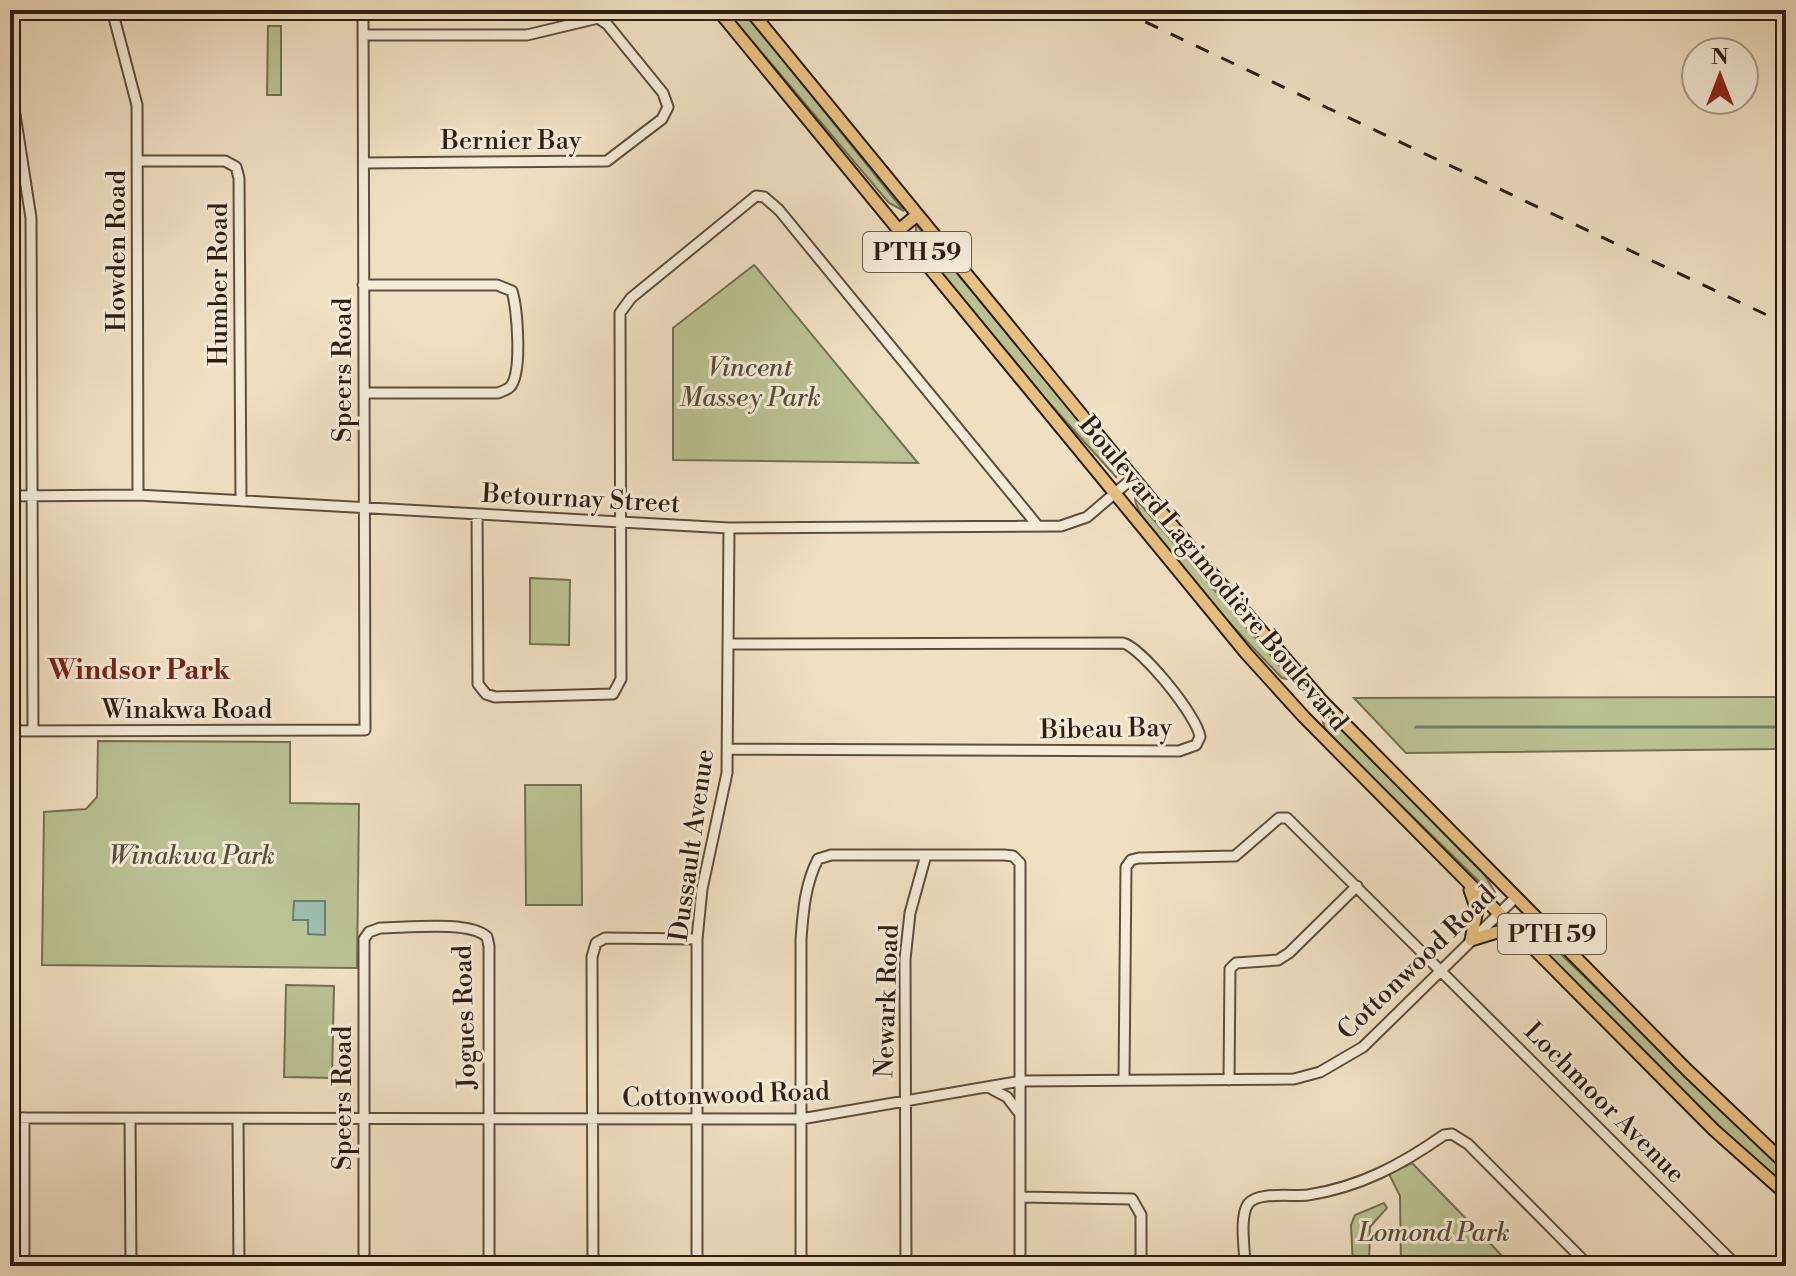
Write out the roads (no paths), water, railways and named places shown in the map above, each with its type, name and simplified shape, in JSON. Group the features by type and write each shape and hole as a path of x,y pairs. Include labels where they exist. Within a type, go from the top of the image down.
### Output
{"main road":[{"name":"Boulevard Lagimodière Boulevard","path":"718,10 1297,709 1724,1140 1786,1194"},
{"name":"Boulevard Lagimodière Boulevard","path":"750,10 1321,700 1737,1120 1786,1164"},
{"path":"899,230 917,215"},
{"path":"1468,884 1477,910 1471,940 1497,932 1518,934"}],"street":[{"name":"Howden Road","path":"112,10 137,105 138,495"},
{"name":"Speers Road","path":"363,10 365,730"},
{"name":"Bernier Bay","path":"363,35 527,35 598,18 607,24 663,93 668,107 662,119 607,161 364,163"},
{"path":"10,82 31,218 33,731"},
{"name":"Humber Road","path":"138,161 225,161 236,167 239,178 241,501"},
{"path":"477,514 478,684 486,694 495,697 604,697 619,687 622,523 620,313 631,298 756,196 772,201 1038,526"},
{"path":"363,285 497,285 512,291 517,306 516,374 510,387 498,393 364,393"},
{"name":"Betournay Street","path":"10,496 138,495 729,528 1038,526 1078,523 1134,477"},
{"name":"Dussault Avenue","path":"697,1266 697,939 702,889 724,798 729,749 729,528"},
{"name":"Bibeau Bay","path":"729,749 1179,751 1196,745 1200,737 1193,718 1139,652 1123,643 730,644"},
{"name":"Winakwa Road","path":"10,731 365,730"},
{"name":"Lochmoor Avenue","path":"1124,1079 1125,874 1131,860 1235,856 1279,818 1287,818 1737,1266"},
{"path":"801,1266 801,939 804,906 813,869 818,859 831,855 1004,855 1013,856 1020,863 1020,1266"},
{"name":"Newark Road","path":"906,1266 907,930 926,855"},
{"path":"1229,1080 1230,969 1236,963 1278,960 1289,953 1357,886"},
{"name":"Cottonwood Road","path":"10,1118 801,1119 1021,1081 1294,1079 1320,1072 1363,1047 1516,897"},
{"name":"Jogues Road","path":"369,932 380,928 471,928 487,937 489,1119"},
{"name":"Speers Road","path":"364,1266 363,947 369,932"},
{"path":"593,1266 592,957 596,943 605,938 697,939"},
{"path":"987,1087 1008,1098 1021,1117"},
{"path":"24,1118 24,1266"},
{"path":"130,1119 131,1266"},
{"path":"489,1119 489,1266"},
{"path":"238,1120 239,1266"},
{"path":"1245,1266 1245,1214 1249,1203 1257,1198 1293,1197 1346,1187 1378,1176 1444,1135 1452,1134 1468,1144 1589,1266"},
{"path":"1021,1197 1132,1199 1141,1215 1141,1266"}],"waterway":[{"path":"1416,727 1786,727"}],"railway":[{"path":"1120,10 1786,324"}],"district":[{"name":"Windsor Park","path":"139,669"}],"park label":[{"name":"Vincent Massey Park","path":"750,382"},
{"name":"Winakwa Park","path":"192,855"},
{"name":"Lomond Park","path":"1434,1232"}]}
